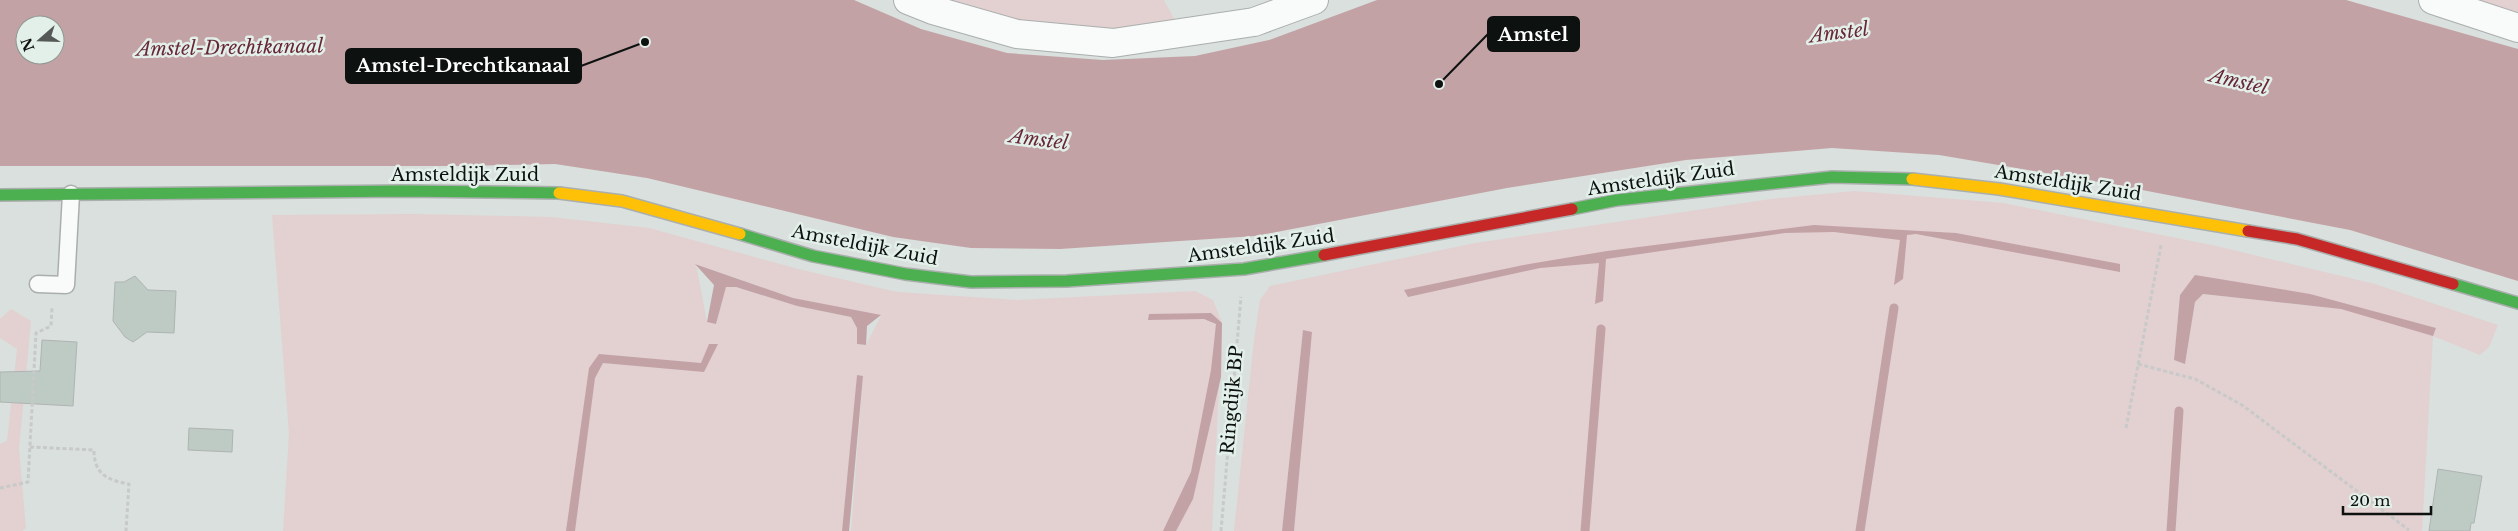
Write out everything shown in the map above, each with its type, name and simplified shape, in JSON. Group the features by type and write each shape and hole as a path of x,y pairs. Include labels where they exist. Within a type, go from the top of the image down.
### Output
{"street":[{"path":"908,0 933,10 1018,34 1113,43 1254,22 1314,0"},
{"path":"2433,0 2518,28"},
{"name":"Amsteldijk Zuid","path":"0,195 403,191 560,193 622,202 666,212 813,256 905,274 971,282 1067,281 1244,270 1426,238 1617,200 1832,176 1902,178 1999,189 2297,239 2518,303"}],"lane":[{"path":"46,284 66,285 71,194"}],"path":[{"path":"2126,428 2167,216"},
{"name":"Ringdijk BP","path":"1221,531 1244,270"},
{"path":"0,488 28,482 36,333 51,326 46,284"},
{"path":"2138,364 2195,379 2242,405 2409,530"},
{"path":"30,447 94,450 94,463 108,480 129,484 126,531"}],"shaded area":[{"path":"932,0 1164,0 1179,28 1102,34 983,19"},
{"path":"2450,0 2518,0 2518,20"},
{"path":"1855,191 2003,203 2216,246 2375,284 2498,325 2489,347 2480,355 2433,336 2422,531 1294,531 1311,333 1303,330 1282,531 1234,531 1254,340 1260,300 1270,286 1475,243 1771,199","holes":["2195,275 2312,306 2203,294 2195,302 2185,364 2174,360 2180,295"]},
{"path":"414,214 551,217 649,228 798,269 897,292 1017,300 1195,291 1213,300 1222,323 1212,531 851,531 863,377 857,375 842,531 283,531 289,433 272,215","holes":["696,264 793,298 881,316 866,345 857,344 857,328 851,317 797,306 736,287 726,287 716,324 707,322"]},
{"path":"11,309 31,321 19,449 26,528 22,531 0,531 0,444 7,441 17,349 0,338 0,319"}],"water":[{"path":"0,0 854,0 921,29 1007,53 1103,60 1195,56 1269,40 1377,0 2346,0 2518,49 2518,281 2350,230 2116,185 1939,155 1832,148 1686,160 1507,188 1255,236 1060,249 971,248 893,237 647,178 555,164 461,166 0,166"},
{"path":"1814,225 1956,233 2120,264 2120,272 1916,234 1907,235 1903,279 1894,285 1900,240 1834,232 1785,233 1606,259 1603,301 1595,304 1599,263 1540,268 1408,297 1404,290 1529,264 1607,251"},
{"path":"695,264 793,298 881,315 867,326 866,345 857,344 857,328 851,317 797,306 736,287 726,287 716,324 707,322 714,285"},
{"path":"2195,275 2310,294 2436,328 2433,336 2341,309 2203,294 2195,302 2185,364 2174,360 2180,295"},
{"path":"1211,313 1222,323 1221,377 1193,499 1176,531 1163,531 1191,472 1211,370 1216,324 1204,319 1148,320 1149,314"},
{"path":"1303,330 1312,332 1294,531 1282,531"},
{"path":"709,344 718,344 704,372 603,363 595,378 575,531 566,531 589,368 599,354 701,363"},
{"path":"857,375 863,376 849,531 842,531"}],"building":[{"path":"135,276 148,290 176,291 174,333 147,332 133,342 125,337 113,321 115,282 124,282"},
{"path":"42,340 77,342 73,406 0,402 0,372 40,371"},
{"path":"189,428 233,430 232,452 188,450"},
{"path":"2438,469 2482,476 2474,523 2471,523 2470,531 2429,531"}],"waterway":[{"path":"1860,531 1894,308"},
{"path":"1585,531 1601,329"},
{"path":"2171,531 2179,411"}],"traffic: fast":[{"path":"1572,209 1617,200 1832,177 1912,179"},
{"path":"0,195 403,191 559,193"},
{"path":"740,234 813,256 905,274 971,282 1067,281 1244,269 1324,255"},
{"path":"2453,284 2518,303"}],"traffic: slow":[{"path":"1912,179 1999,189 2248,231"},
{"path":"559,193 622,201 740,234"}],"traffic: jam":[{"path":"1324,255 1572,209"},
{"path":"2248,231 2297,239 2453,284"}],"place":[{"name":"Amstel-Drechtkanaal","path":"645,42"},
{"name":"Amstel","path":"1439,84"}]}
